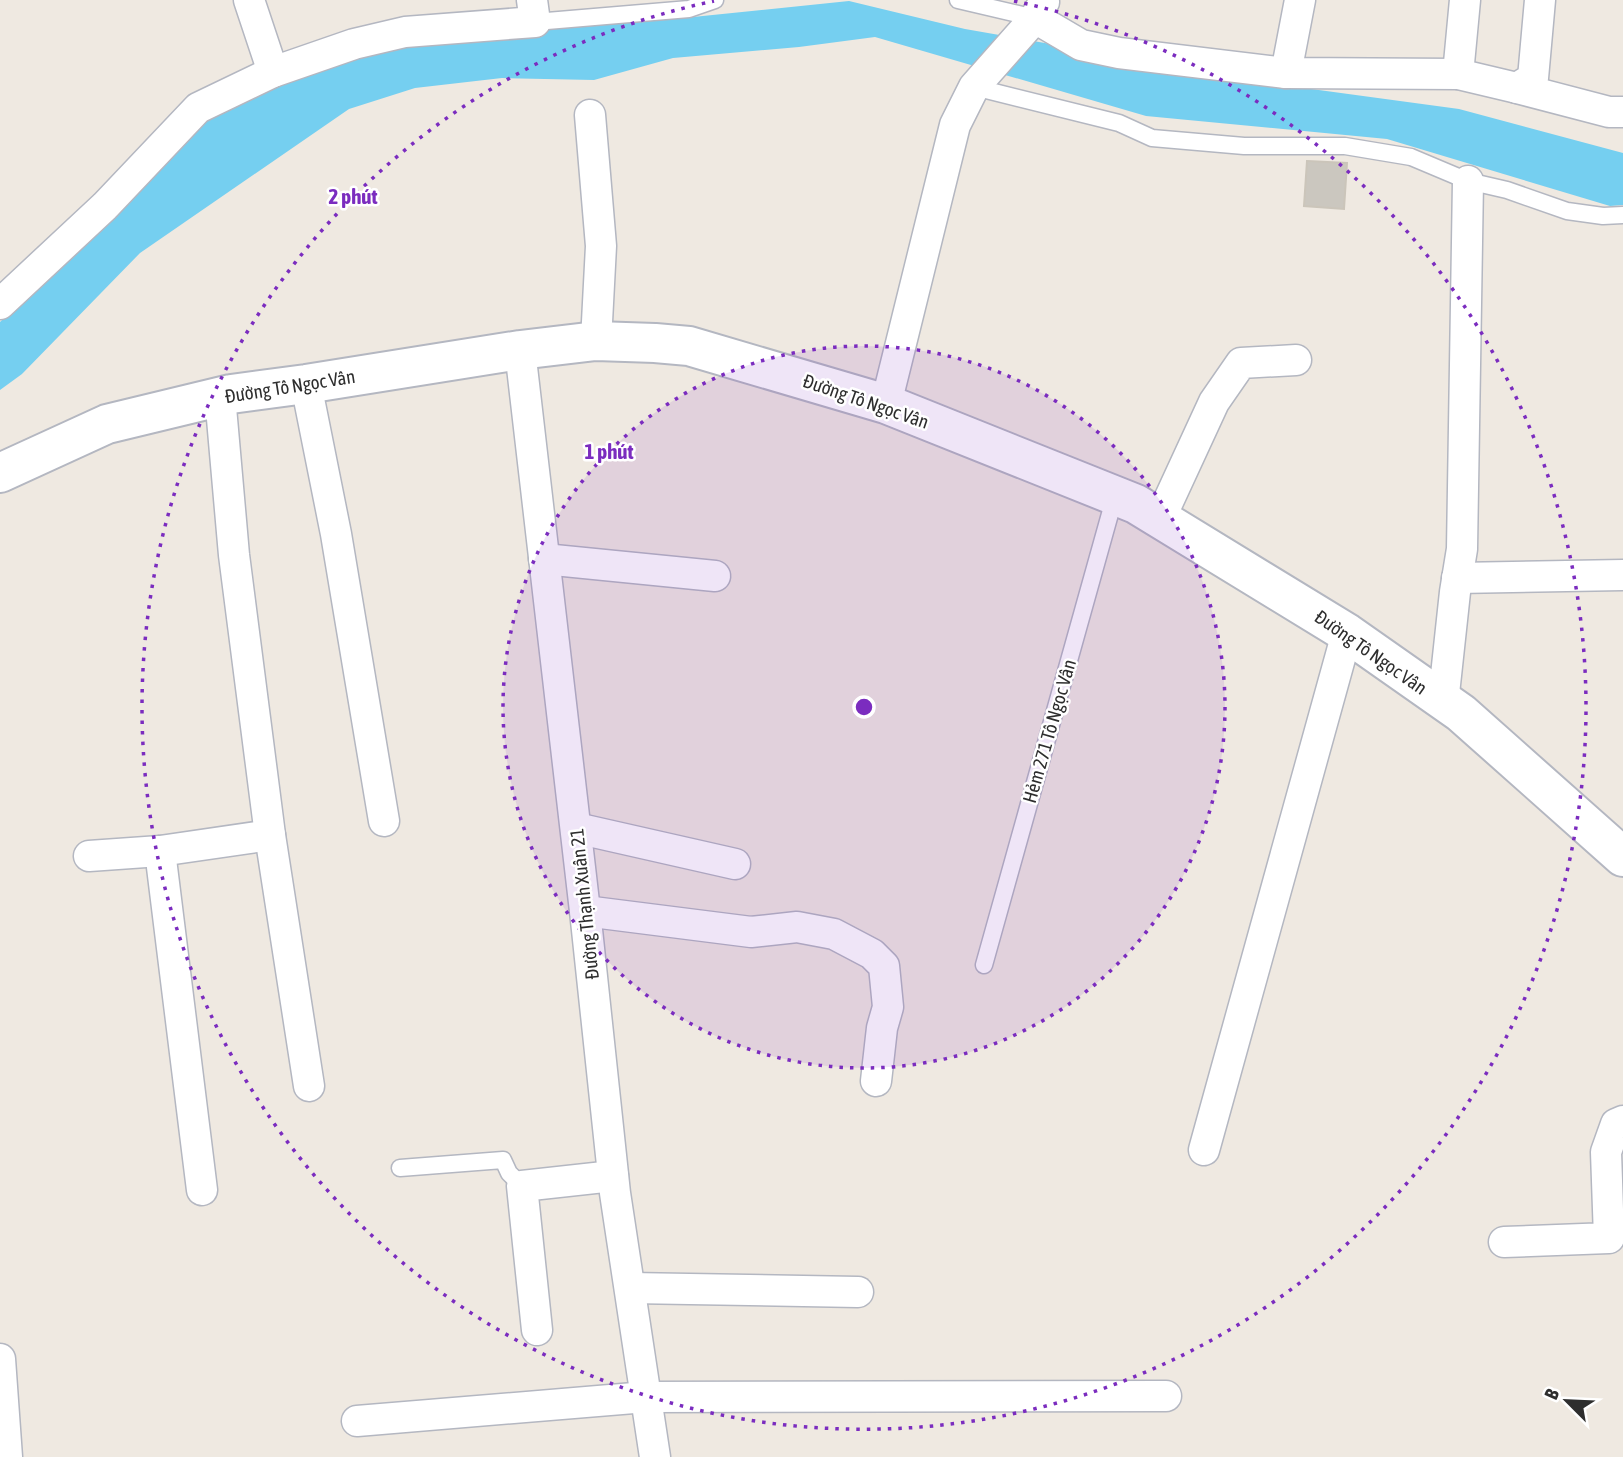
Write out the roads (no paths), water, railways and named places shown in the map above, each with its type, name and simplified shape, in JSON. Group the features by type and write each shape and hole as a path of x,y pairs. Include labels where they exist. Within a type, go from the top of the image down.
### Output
{"street":[{"path":"249,0 273,72"},
{"path":"1286,73 1300,0"},
{"path":"1458,74 1465,0"},
{"path":"1517,88 1533,78 1540,0"},
{"path":"0,304 105,206 198,108 273,72 354,44 405,32 534,11"},
{"path":"886,404 955,125 974,88 1034,17 1081,45 1119,53 1286,73 1458,74 1609,112 1623,112"},
{"path":"590,115 601,246 597,341"},
{"path":"1443,703 1462,549 1468,181"},
{"name":"Đường Tô Ngọc Vân","path":"0,473 107,424 220,396 520,350 597,341 689,346 886,404 1136,505 1347,633 1443,703 1461,713 1623,857"},
{"name":"Đường Thạnh Xuân 21","path":"520,350 576,828 613,1177 655,1457"},
{"path":"1160,519 1214,402 1241,363 1296,360"},
{"path":"306,384 336,534 384,821"},
{"path":"220,396 234,555 270,835 309,1086"},
{"path":"544,559 715,576"},
{"path":"1457,578 1623,575"},
{"path":"1204,1150 1347,633"},
{"path":"576,828 735,864"},
{"path":"89,856 160,851 270,835"},
{"path":"160,851 202,1190"},
{"path":"585,911 751,932 797,927 834,934 872,954 884,966 888,1007 882,1028 876,1081"},
{"path":"1504,1242 1609,1238 1606,1152 1616,1124 1623,1121"},
{"path":"537,1329 522,1186 613,1177"},
{"path":"629,1288 858,1292"},
{"path":"0,1359 7,1457"},
{"path":"357,1421 646,1398 1167,1396"}],"lane":[{"path":"534,11 689,9 715,0"},
{"path":"958,0 1034,17"},
{"path":"974,88 1119,123 1152,138 1244,146 1345,146 1410,157 1468,181 1507,190 1567,211 1603,216 1623,215"},
{"name":"Hẻm 271 Tô Ngọc Vân","path":"984,965 1115,496"},
{"path":"400,1168 503,1160 509,1173 522,1186"}],"water":[{"path":"849,1 965,29 1304,88 1459,109 1623,153 1623,205 1610,206 1387,139 1146,116 875,37 673,58 594,80 502,78 415,88 349,109 140,253 22,374 0,390 0,322 107,216 176,138 298,64 507,26 693,17"}]}
